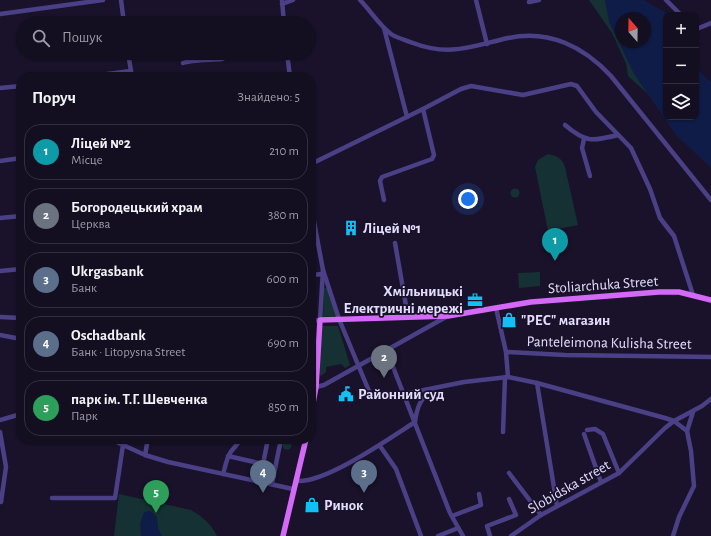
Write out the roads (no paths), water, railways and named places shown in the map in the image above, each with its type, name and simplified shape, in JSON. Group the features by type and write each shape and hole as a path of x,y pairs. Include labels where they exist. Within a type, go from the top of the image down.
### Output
{"main road":[{"name":"Stoliarchuka Street","path":"320,320 448,316 531,302 659,292 693,294 711,300"},
{"path":"316,387 320,320"},
{"path":"284,536 293,489 297,481 305,444"}],"street":[{"path":"0,14 103,0"},
{"path":"120,0 123,16"},
{"path":"283,16 282,2 293,0"},
{"path":"360,0 391,34 428,48 452,51 515,37 540,36 568,43 587,54 611,76 711,200"},
{"path":"476,0 487,44"},
{"path":"529,2 539,0"},
{"path":"666,0 678,12"},
{"path":"699,26 711,23"},
{"path":"383,26 407,117"},
{"path":"123,72 131,71 129,60"},
{"path":"182,63 188,60 194,62 213,60"},
{"path":"289,60 290,72"},
{"path":"316,162 461,89 471,86 482,86 523,94 571,84 577,86 596,112 632,148 660,218 674,236 693,294"},
{"path":"0,88 16,86"},
{"path":"384,200 380,181 382,177 432,159 434,155 423,109"},
{"path":"565,124 578,136 594,141 618,134"},
{"path":"584,139 582,148 590,176"},
{"path":"0,161 16,159"},
{"path":"0,218 16,216"},
{"path":"316,234 323,272 339,319 369,391 372,394 404,394 464,382 506,377 537,383 674,421 687,431 691,440 694,486 679,517 674,536"},
{"path":"395,243 408,317"},
{"path":"0,271 16,269"},
{"path":"316,274 323,272"},
{"path":"316,320 320,320 323,272"},
{"path":"496,308 506,352 503,432"},
{"path":"316,387 324,385 386,349 448,316"},
{"path":"0,317 16,318"},
{"path":"424,317 427,320 427,327"},
{"path":"0,335 16,338"},
{"path":"386,349 452,516 462,536"},
{"name":"Panteleimona Kulisha Street","path":"506,352 572,355 711,357"},
{"path":"537,383 558,506"},
{"path":"297,481 303,482 328,473 380,446 415,422 417,406 424,396 435,389"},
{"name":"Slobidska street","path":"511,536 541,515 619,473 674,421 693,412 711,398"},
{"path":"687,431 693,412"},
{"path":"0,420 16,415"},
{"path":"601,482 586,432 595,429 603,434 619,473"},
{"path":"0,432 6,467 1,502"},
{"path":"145,455 147,444"},
{"path":"223,474 228,456 232,449 238,444"},
{"path":"228,456 263,464 267,444"},
{"path":"272,484 280,444"},
{"path":"52,498 115,498 123,445 145,455 168,462 293,489"},
{"path":"380,446 396,469 421,536"},
{"path":"509,473 541,515"},
{"path":"452,516 481,505 478,494"},
{"path":"490,536 487,526 516,515 509,499"},
{"path":"438,536 458,528"}],"water":[{"path":"605,0 644,0 665,12 663,12 663,116 634,74 622,48 651,48 651,12 615,12 615,34 609,22"},
{"path":"699,71 711,82 711,168 676,135 666,120 699,120"},
{"path":"150,511 157,517 158,528 162,536 141,536 140,524 144,512"}],"place":[{"name":"Ліцей №1","path":"351,228"},
{"name":"Ліцей №2","path":"555,261"},
{"name":"Хмільницькі Електричні мережі","path":"475,300"},
{"name":"\"РЕС\" магазин","path":"509,320"},
{"name":"Богородецький храм","path":"384,378"},
{"name":"Районний суд","path":"346,394"},
{"name":"Oschadbank","path":"263,493"},
{"name":"Ukrgasbank","path":"364,493"},
{"name":"Ринок","path":"312,505"},
{"name":"парк ім. Т.Г. Шевченка","path":"156,513"}]}
